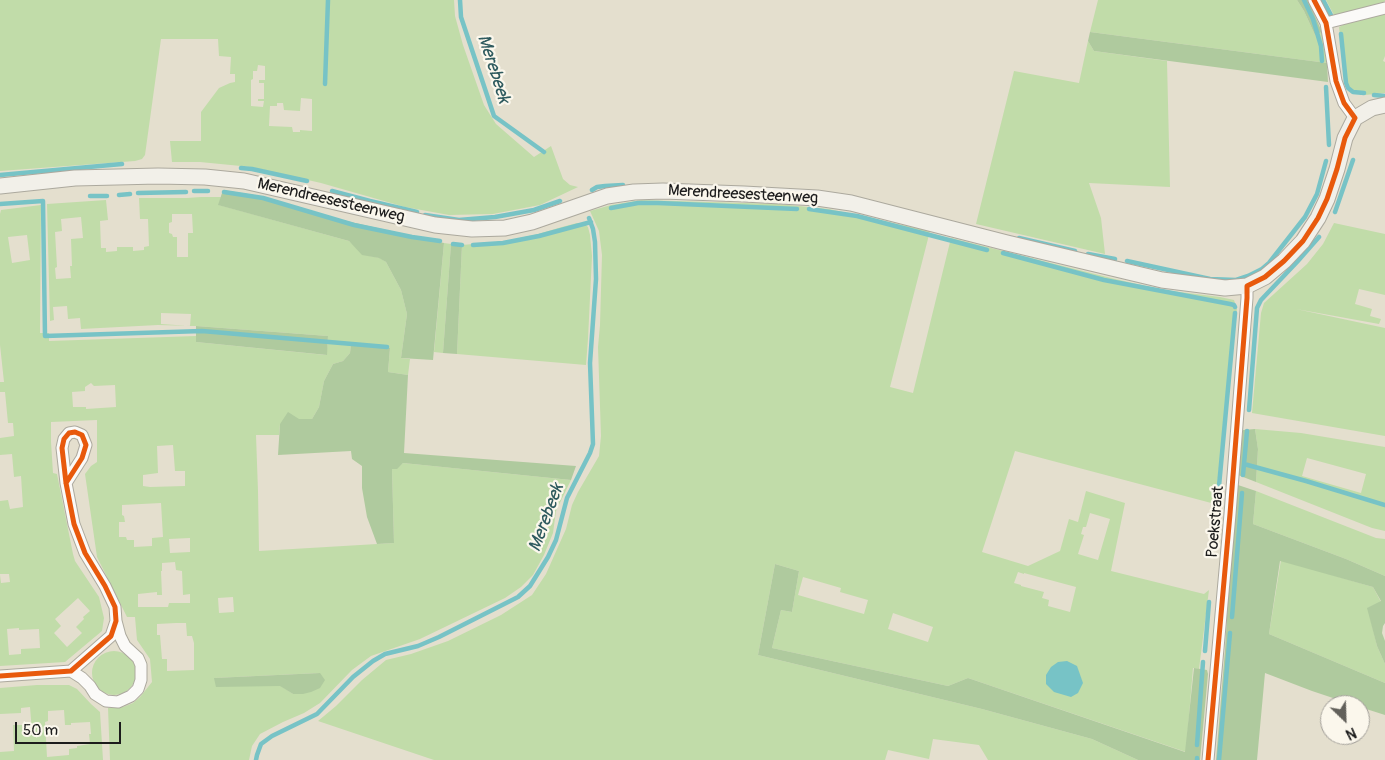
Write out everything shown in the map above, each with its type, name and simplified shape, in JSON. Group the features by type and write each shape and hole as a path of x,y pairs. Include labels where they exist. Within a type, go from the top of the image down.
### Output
{"main road":[{"path":"1355,118 1372,108 1385,105"},
{"name":"Merendreesesteenweg","path":"0,186 75,178 205,177 244,181 435,225 472,228 505,228 532,222 607,196 634,192 735,193 817,198 851,203 1162,280 1225,288 1247,286 1265,277 1303,241 1318,218 1327,199 1345,138 1355,118"}],"street":[{"path":"1314,0 1326,24 1336,81 1344,103 1355,118"},
{"path":"1326,24 1385,8"},
{"name":"Poekstraat","path":"1208,760 1230,514 1247,286"},
{"path":"0,676 71,671 82,678 95,694 106,701 118,702 131,696 138,689 142,672 141,665 138,658 125,646 120,636 114,607 105,586 85,553 74,524 66,483"},
{"path":"71,671 111,636 116,621"}],"green space":[{"path":"0,0 454,0 455,16 463,45 484,105 496,124 534,157 551,146 563,179 570,185 578,187 540,205 493,214 449,215 405,207 321,183 251,167 200,162 172,162 170,141 201,141 201,112 219,88 235,82 235,74 230,74 231,57 219,56 218,39 161,39 145,155 142,159 0,171","holes":["258,65 265,66 265,80 259,80 259,83 264,83 264,99 258,99 258,101 264,101 263,107 251,106 251,80 253,79 253,71 257,71","301,98 312,99 312,131 300,130 300,132 293,132 292,127 269,126 270,106 277,106 277,103 283,103 284,110 300,111"]},
{"path":"1098,0 1297,0 1315,35 1322,32 1327,63 1090,32"},
{"path":"1297,0 1308,0 1322,32 1315,35"},
{"path":"1326,0 1385,1 1380,4 1334,15"},
{"path":"1385,13 1385,56 1383,61 1385,62 1385,93 1365,95 1355,93 1347,85 1339,27 1349,22"},
{"path":"1090,32 1327,63 1328,82 1094,51 1088,41"},
{"path":"1088,41 1094,51 1167,61 1170,187 1089,183 1101,218 1105,254 976,224 1014,71 1079,83"},
{"path":"223,190 260,196 320,215 444,243 433,360 401,358 407,314 401,290 386,262 379,258 362,255 349,241 218,205"},
{"path":"221,197 219,205 349,241 365,255 380,258 386,262 401,290 407,314 401,358 410,359 408,375 388,372 390,348 351,344 350,353 343,361 333,364 324,381 319,407 312,419 299,419 280,424 279,435 256,435 259,551 394,543 392,469 397,468 403,463 571,480 556,511 553,533 544,555 533,575 521,587 505,598 420,639 371,656 352,670 320,703 304,713 260,734 252,746 249,760 110,760 108,708 123,707 133,703 152,682 150,659 137,640 135,617 127,617 97,557 85,474 97,462 97,420 51,422 51,442 53,473 57,474 73,554 75,561 99,597 104,618 102,631 65,662 0,666 0,575 1,583 10,582 9,574 0,574 0,501 8,500 10,509 23,507 21,476 14,477 12,454 0,455 0,438 14,436 13,423 8,423 5,392 0,392 0,382 4,382 0,345 0,214 1,210 41,205 40,333 49,333 49,341 196,336 196,342 326,355 328,336 190,326 191,314 161,313 161,324 186,326 158,325 81,329 80,318 68,319 67,306 53,307 54,320 50,321 47,204 106,200 108,220 100,221 101,248 106,248 106,252 117,251 117,247 133,247 133,251 144,250 144,247 149,246 148,219 140,219 139,198","holes":["172,214 192,214 193,233 188,233 188,257 177,257 177,237 173,237 169,233 169,223 172,222","81,217 83,238 71,239 71,278 56,279 55,232 62,231 61,219","27,235 30,260 12,263 8,237","91,383 94,386 115,385 116,407 86,409 86,407 73,407 72,392 85,391 85,387","173,445 175,471 185,471 185,486 143,486 143,475 158,473 157,446","161,503 163,537 152,538 152,546 134,547 134,540 119,537 119,522 125,522 122,515 122,505","190,538 190,552 170,553 169,539","175,562 176,570 182,571 183,595 190,594 190,603 169,603 168,607 138,607 138,594 157,592 157,595 162,595 162,563","233,597 234,612 219,613 218,598","78,598 90,611 76,627 82,633 67,647 54,633 61,626 55,619","186,623 187,636 192,636 194,643 194,670 167,671 167,659 162,659 160,635 157,635 157,624","7,629 39,629 40,648 21,649 21,654 9,655","320,673 293,694 281,686 214,678"]},
{"path":"641,200 778,204 829,209 930,231 890,387 913,393 951,238 1164,290 1234,300 1237,309 1215,504 1015,451 982,552 1028,566 1060,551 1069,519 1078,522 1086,491 1125,503 1111,571 1204,594 1209,590 1199,669 1193,668 1186,752 968,678 948,686 772,648 781,610 792,612 799,571 775,564 758,655 982,709 1092,739 1138,760 988,760 979,745 933,739 929,759 888,750 885,760 434,760 318,721 386,660 411,654 448,641 501,615 532,595 546,574 566,529 572,505 599,456 601,436 598,347 602,255 599,231 590,211","holes":["1090,513 1110,519 1098,560 1078,554 1084,535 1081,534 1083,527 1086,527","1018,572 1076,587 1070,612 1048,606 1049,600 1042,598 1044,592 1014,583","803,577 841,588 840,592 868,600 864,614 798,595","893,613 933,627 928,642 888,629"]},
{"path":"577,223 585,224 588,227 592,256 586,365 457,354 462,245 506,241"},
{"path":"1334,223 1385,234 1385,295 1359,289 1355,304 1372,309 1370,316 1381,319 1379,324 1296,309 1385,328 1385,436 1252,413 1261,313 1264,303 1307,264 1323,244"},
{"path":"444,243 451,244 443,353 434,352"},
{"path":"451,244 462,245 457,354 443,353"},
{"path":"196,326 328,336 327,355 196,342"},
{"path":"351,344 390,348 388,372 408,375 404,453 576,466 571,480 403,463 397,469 392,469 394,543 377,544 367,517 362,488 362,466 352,459 351,451 278,455 280,424 288,412 299,419 312,419 319,407 324,381 333,364 343,361 350,353"},
{"path":"1255,429 1301,433 1385,447 1385,531 1372,528 1256,482 1258,449","holes":["1307,458 1366,474 1361,493 1302,476"]},
{"path":"1255,429 1258,449 1256,482 1238,475 1243,430"},
{"path":"1235,484 1256,491 1253,524 1346,559 1385,576 1385,623 1382,633 1385,641 1385,664 1377,646 1367,608 1381,601 1373,587 1280,561 1269,634 1385,683 1385,715 1370,710 1370,695 1324,695 1265,673 1257,760 1216,760"},
{"path":"1256,491 1376,538 1385,539 1385,576 1346,559 1253,524"},
{"path":"1281,560 1373,587 1381,602 1368,608 1377,646 1385,664 1385,683 1269,634"},
{"path":"775,564 799,571 792,612 781,610 772,648 948,686 968,678 1185,752 1194,668 1207,670 1200,760 1138,760 1092,739 982,709 758,655"},
{"path":"110,651 118,651 130,657 136,673 130,689 118,695 110,695 98,689 92,677 92,669 98,657"},
{"path":"320,673 325,680 320,688 303,694 293,694 280,686 216,687 214,678"},
{"path":"69,685 77,689 100,712 103,760 0,760 0,752 14,751 13,725 22,725 23,732 32,732 30,707 21,708 21,713 0,714 0,688","holes":["64,710 65,725 90,722 90,744 69,749 69,755 47,757 45,722 48,721 48,711"]}],"water":[{"path":"1067,661 1077,666 1083,683 1078,693 1071,697 1054,692 1046,684 1046,675 1051,667 1058,662"}],"waterway":[{"path":"325,84 328,0"},
{"name":"Merebeek","path":"460,0 461,17 494,116 544,152"},
{"path":"1304,0 1313,19 1321,46 1322,61"},
{"path":"1323,0 1332,17"},
{"path":"1341,34 1346,83 1353,92 1364,93"},
{"path":"1326,87 1329,145"},
{"path":"1374,95 1385,96"},
{"path":"1335,212 1353,160"},
{"path":"1127,261 1210,279 1236,280 1262,269 1269,263 1305,217 1317,194 1326,161"},
{"path":"0,175 122,164"},
{"path":"241,168 307,181"},
{"path":"592,190 597,187 623,185"},
{"path":"194,191 208,191"},
{"path":"332,191 417,212"},
{"path":"138,193 186,192"},
{"path":"224,192 263,198 354,225 440,241"},
{"path":"119,195 130,194"},
{"path":"90,196 107,196"},
{"path":"0,204 43,201 45,336 202,331 387,347"},
{"path":"425,215 459,220 495,217 534,210 560,201"},
{"path":"611,208 638,203 658,203 797,209"},
{"path":"809,209 857,216 987,250"},
{"name":"Merebeek","path":"256,760 261,744 272,736 317,714 353,677 373,661 385,654 418,646 439,637 518,597 530,586 548,557 556,540 567,498 593,444 590,363 596,279 595,242 589,218"},
{"path":"473,245 503,243 539,236 591,222"},
{"path":"1249,410 1257,308 1261,300 1319,237"},
{"path":"1019,238 1075,251"},
{"path":"453,244 462,245"},
{"path":"1003,253 1104,280 1230,304 1235,307"},
{"path":"1088,254 1115,259"},
{"path":"1219,486 1235,313"},
{"path":"1243,475 1247,431"},
{"path":"1244,464 1385,505"},
{"path":"1232,617 1242,493"},
{"path":"1205,651 1209,602"},
{"path":"1219,760 1230,633"},
{"path":"1197,745 1203,662"}],"cycle path":[{"path":"1208,760 1230,514 1247,286 1265,277 1284,261 1303,241 1318,218 1327,199 1345,138 1355,118 1344,103 1336,81 1326,23 1314,0"},
{"path":"0,676 71,671 111,636 116,621 115,607 85,553 74,524 66,483 62,448 64,439 69,433 75,432 82,435 86,445 82,458 66,483"}]}
